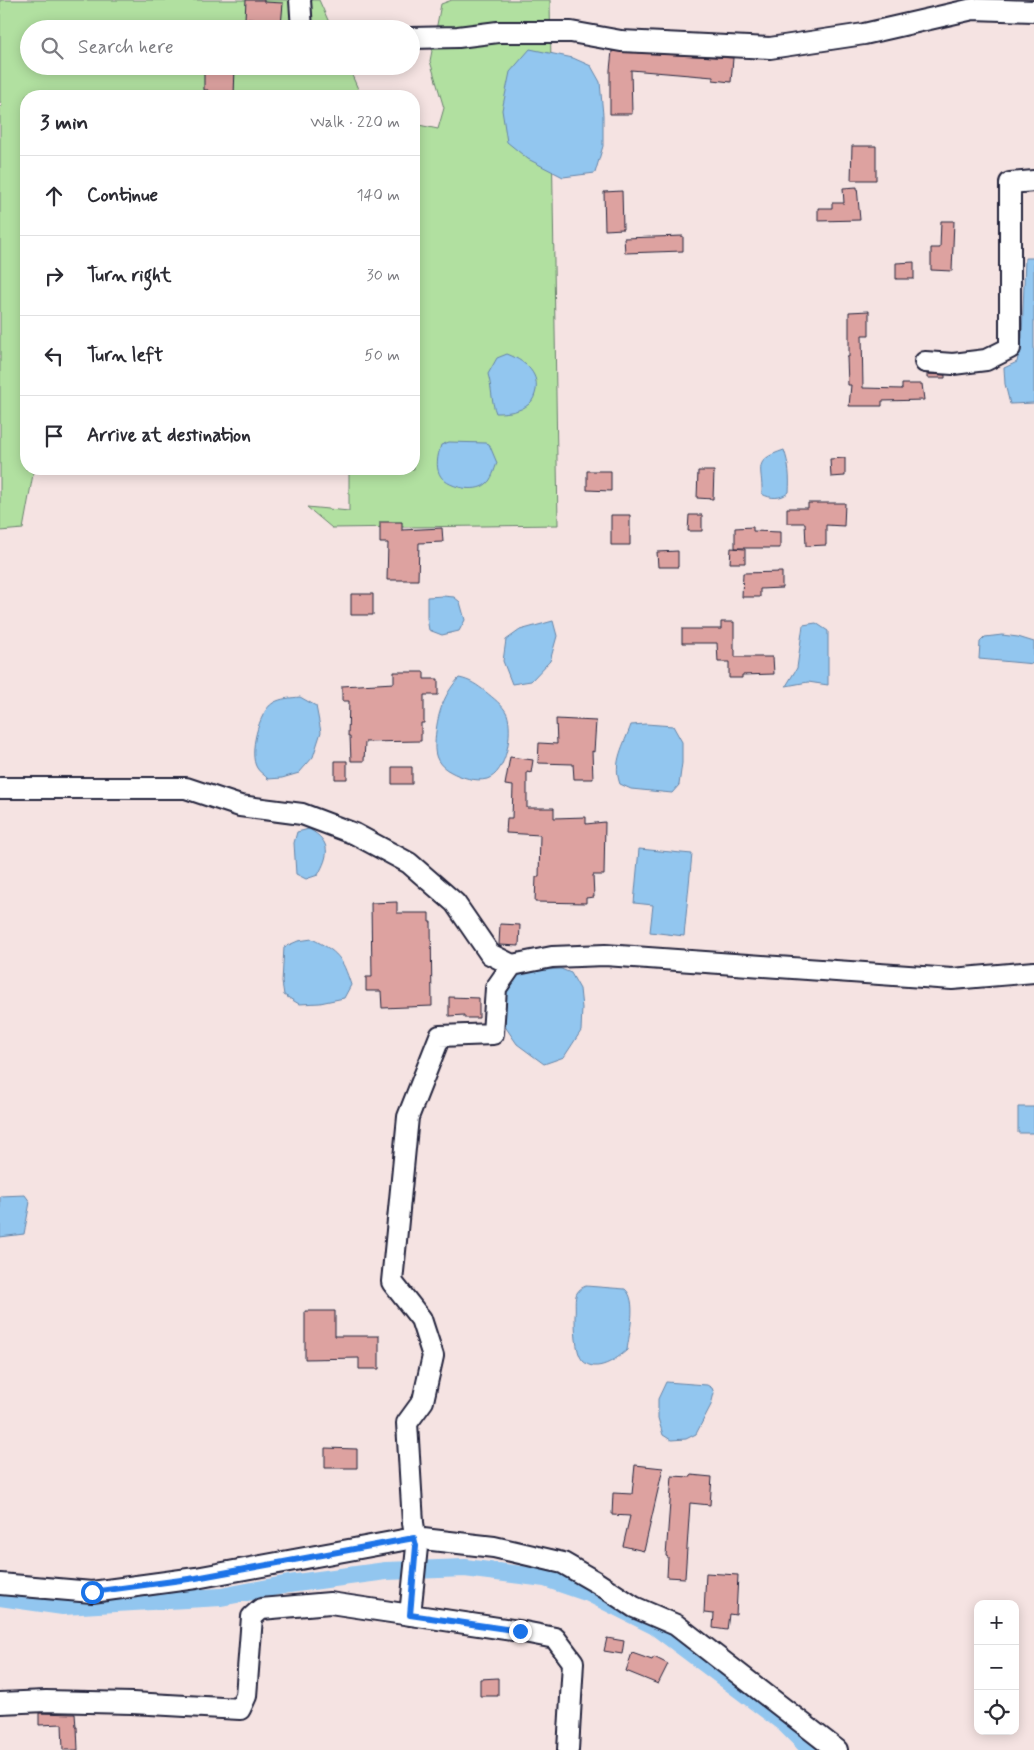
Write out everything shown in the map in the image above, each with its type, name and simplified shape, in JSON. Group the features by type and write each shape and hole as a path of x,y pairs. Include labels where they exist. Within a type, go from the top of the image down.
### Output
{"street":[{"path":"300,0 301,20"},
{"path":"420,38 458,37 498,32 571,32 621,41 770,48 864,34 973,9 1034,11"},
{"path":"925,362 953,364 986,360 1010,348 1010,183 1034,181"},
{"path":"0,788 186,788 240,806 302,814 355,834 409,863 455,903 490,954 512,965 552,957 606,956 952,978 1034,972"},
{"path":"410,1615 415,1542 407,1423 423,1401 433,1356 422,1319 392,1282 408,1117 440,1036 493,1034 496,988 512,965"},
{"path":"0,1584 92,1592 196,1578 415,1542 494,1547 563,1563 634,1607 676,1625 837,1750"},
{"path":"0,1703 46,1701 132,1703 240,1709 246,1696 252,1617 262,1609 330,1603 520,1631 555,1638 573,1662 568,1750"}],"green space":[{"path":"0,0 319,0 328,20 20,20 20,75 352,75 358,90 20,90 20,475 33,475 23,529 0,531 0,108 2,106 0,101"},
{"path":"452,0 550,0 558,525 332,528 307,507 349,511 349,475 420,475 420,125 438,129 444,108 430,61 441,4"}],"water":[{"path":"530,49 573,58 591,66 600,82 603,146 595,173 563,177 528,159 507,142 502,110 510,72"},
{"path":"1025,258 1034,258 1034,403 1010,404 1005,384 1004,368 1017,362 1022,337"},
{"path":"507,354 524,363 529,368 535,378 536,390 533,400 522,409 513,412 496,413 488,374 497,358"},
{"path":"449,442 489,444 497,463 491,477 484,486 466,488 454,486 447,483 439,474 437,461 441,445"},
{"path":"784,450 789,471 789,492 779,497 765,496 762,494 761,466 767,458"},
{"path":"427,597 454,597 460,602 465,620 459,631 442,635 429,630"},
{"path":"553,621 557,636 550,661 531,681 512,684 503,661 506,640 520,630"},
{"path":"816,623 828,631 828,685 808,682 786,686 797,668 803,625"},
{"path":"1002,635 1034,642 1034,664 979,659 980,642 985,637"},
{"path":"459,678 470,681 483,689 505,711 509,721 509,740 504,760 494,775 487,779 473,779 455,774 443,767 436,757 435,744 441,708 448,692"},
{"path":"300,697 316,706 321,732 313,757 299,773 282,778 268,779 258,769 255,762 254,743 259,723 268,708 276,701"},
{"path":"631,725 673,726 682,742 679,785 672,793 631,789 620,784 617,768 618,761"},
{"path":"309,829 322,839 325,844 326,855 318,875 306,879 296,874 294,843 297,832"},
{"path":"639,849 692,854 684,936 650,932 653,905 634,903"},
{"path":"312,939 328,948 342,962 351,985 344,998 320,1003 299,1004 284,995 282,982 284,947 298,941"},
{"path":"561,969 571,973 580,989 582,1008 581,1031 564,1057 544,1064 517,1044 500,1019 503,993 511,972"},
{"path":"1018,1107 1034,1107 1034,1133 1018,1133"},
{"path":"25,1195 30,1202 24,1234 0,1237 0,1196"},
{"path":"586,1286 625,1289 631,1301 632,1318 627,1350 612,1361 600,1366 588,1365 583,1361 578,1352 575,1326 576,1298 579,1290"},
{"path":"666,1382 707,1385 712,1388 714,1393 711,1405 696,1434 686,1439 671,1440 663,1435 658,1418 658,1399"}],"building":[{"path":"246,0 283,3 282,20 245,19"},
{"path":"612,51 733,58 731,82 713,80 713,77 631,70 632,114 610,114"},
{"path":"204,75 235,75 234,90 204,90"},
{"path":"852,146 876,146 876,180 851,180"},
{"path":"857,187 860,220 818,221 818,208 832,208 832,203 844,203 843,188"},
{"path":"622,191 623,229 605,230 604,192"},
{"path":"941,221 954,221 952,271 931,270 931,248 940,248"},
{"path":"683,236 683,251 625,253 624,238"},
{"path":"914,262 914,279 896,279 896,263"},
{"path":"869,311 869,335 862,335 863,388 902,389 902,384 922,384 924,400 882,401 882,406 849,406 851,385 848,385 847,357 849,357 849,312"},
{"path":"927,374 945,375 945,378 927,378"},
{"path":"845,458 845,476 831,477 830,459"},
{"path":"587,471 611,471 611,491 587,490"},
{"path":"698,471 714,471 713,499 697,498"},
{"path":"808,503 845,503 844,526 826,525 826,545 806,546 805,523 787,523 787,508 808,508"},
{"path":"611,515 630,515 630,545 611,545"},
{"path":"689,515 702,515 702,531 688,531"},
{"path":"380,522 402,522 402,530 442,528 443,542 419,543 418,580 387,580 388,543 380,543"},
{"path":"753,527 753,531 780,532 780,548 735,548 735,528"},
{"path":"731,548 745,549 745,563 730,563"},
{"path":"678,551 678,567 658,567 657,552"},
{"path":"782,572 782,588 760,589 760,597 742,597 743,573"},
{"path":"351,594 373,594 373,615 351,615"},
{"path":"721,622 734,622 735,657 773,657 774,674 742,675 742,678 729,678 729,662 718,662 717,643 682,643 682,629 721,629"},
{"path":"394,672 424,672 424,679 438,679 438,695 424,695 424,723 421,723 421,741 365,742 364,761 351,761 350,736 348,736 349,701 342,701 342,686 394,683"},
{"path":"556,719 596,721 594,752 592,751 593,779 574,779 573,764 538,763 539,743 557,744"},
{"path":"510,757 533,760 531,773 527,772 527,808 554,808 554,818 586,817 586,824 605,822 604,875 593,875 594,897 586,898 586,903 535,902 536,877 539,877 540,835 506,833 507,818 512,818 513,786 505,785"},
{"path":"335,761 347,761 347,779 335,779"},
{"path":"392,767 412,767 412,784 392,784"},
{"path":"397,902 397,913 429,913 429,922 431,922 432,1006 382,1008 381,991 366,991 366,977 372,977 371,903"},
{"path":"500,924 520,925 519,946 499,945"},
{"path":"449,997 479,998 479,1018 464,1018 464,1015 449,1016"},
{"path":"305,1311 335,1311 335,1336 379,1336 379,1369 359,1369 359,1358 305,1359"},
{"path":"325,1448 357,1449 357,1468 325,1468"},
{"path":"635,1465 663,1468 644,1551 623,1546 630,1516 612,1515 613,1493 632,1494"},
{"path":"691,1475 712,1477 710,1505 690,1503 685,1578 667,1577 668,1557 666,1556 672,1476 691,1477"},
{"path":"706,1573 738,1575 736,1615 729,1614 727,1630 713,1628 714,1614 704,1613"},
{"path":"607,1638 624,1641 622,1654 604,1651"},
{"path":"632,1653 652,1660 654,1657 668,1664 658,1684 626,1671"},
{"path":"498,1678 498,1696 480,1696 480,1679"},
{"path":"39,1713 75,1714 78,1750 63,1750 62,1724 39,1725"}],"waterway":[{"path":"0,1597 63,1606 221,1597 289,1584 386,1571 465,1568 545,1578 589,1593 655,1626 784,1723 811,1750"}],"route":[{"path":"92,1592 196,1578 414,1538 416,1546 410,1615 520,1631"}]}
